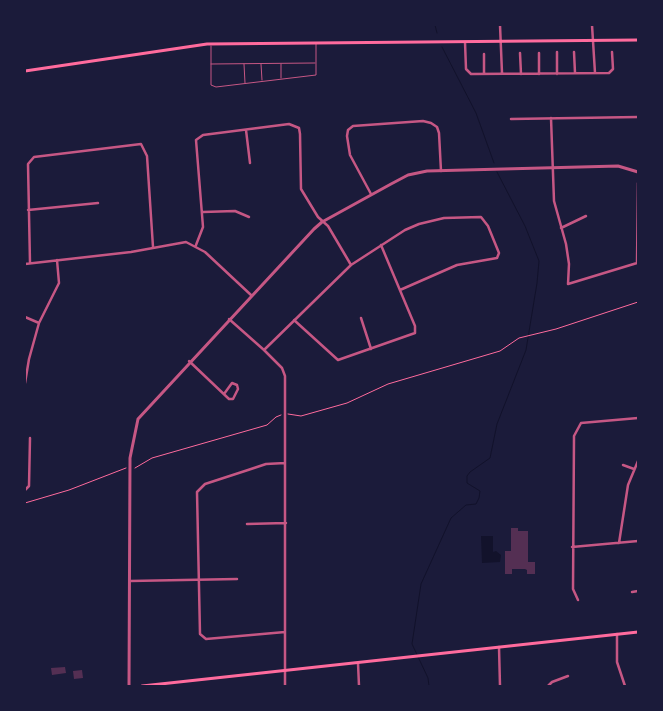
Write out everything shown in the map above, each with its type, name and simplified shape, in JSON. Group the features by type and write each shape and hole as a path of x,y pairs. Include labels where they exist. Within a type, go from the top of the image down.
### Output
{"main road":[{"path":"25,71 211,44 638,40"},
{"path":"142,686 638,632"}],"street":[{"path":"500,25 502,74"},
{"path":"592,25 595,73"},
{"path":"465,42 466,71 468,74 611,72 612,52"},
{"path":"539,52 539,74"},
{"path":"556,74 557,52"},
{"path":"574,52 575,73"},
{"path":"520,53 521,74"},
{"path":"484,54 484,74"},
{"path":"511,119 638,117"},
{"path":"551,118 554,201 570,264 568,284 637,263 638,183"},
{"path":"371,194 350,155 347,136 348,130 352,126 423,121 431,123 437,127 440,133 441,171"},
{"path":"196,245 203,227 196,140 203,135 289,124 299,128 301,190 322,222 328,226 351,265"},
{"path":"246,130 250,163"},
{"path":"30,264 28,164 34,157 141,144 147,156 154,247"},
{"path":"129,686 130,468 131,447 138,419 189,361 322,222 371,194 408,176 441,171 553,166 618,166 638,172"},
{"path":"28,210 98,203"},
{"path":"203,212 235,211 249,218"},
{"path":"264,350 351,265 381,245 419,224 444,218 477,215 481,217 488,226 498,253 497,258 457,265 400,290"},
{"path":"560,228 586,216"},
{"path":"25,264 131,252 180,242 196,245 251,295"},
{"path":"294,319 338,360 415,334 415,326 381,245"},
{"path":"25,383 29,359 39,323 59,283 57,260"},
{"path":"25,317 39,323"},
{"path":"361,318 372,349"},
{"path":"229,320 264,350 282,368 285,376 285,686"},
{"path":"189,361 229,399 233,398 238,389 232,383 224,394"},
{"path":"578,600 573,589 574,436 581,423 638,418"},
{"path":"25,490 29,486 30,438"},
{"path":"618,543 628,485 638,461"},
{"path":"285,463 266,464 200,486 197,492 199,629 204,638 285,632"},
{"path":"623,465 634,469"},
{"path":"246,524 286,523"},
{"path":"572,547 638,541"},
{"path":"130,581 237,580"},
{"path":"632,592 638,591"},
{"path":"617,634 617,662 625,686"},
{"path":"500,647 500,686"},
{"path":"358,663 360,686"},
{"path":"548,686 552,682 568,676"}],"lane":[{"path":"211,44 211,85 213,87 316,75 316,43"},
{"path":"244,63 245,83"},
{"path":"261,63 262,81"},
{"path":"281,63 281,78"},
{"path":"211,64 316,63"}],"path":[{"path":"25,503 141,466 154,458 267,425 276,417 285,415 301,416 347,403 382,386 500,351 526,336 556,329 638,302"}],"shaded area":[{"path":"481,536 493,536 493,552 496,551 501,555 500,562 482,563"}],"building":[{"path":"511,528 518,528 518,531 528,531 528,562 535,562 535,574 527,574 525,569 512,569 512,574 505,574 505,551 511,551"},
{"path":"65,667 66,673 52,675 51,668"},
{"path":"82,670 83,678 74,679 73,671"}],"waterway":[{"path":"435,25 437,33"},
{"path":"442,47 476,113 494,163"},
{"path":"429,686 428,678 412,644 421,584 451,518 466,505 476,504 479,498 480,491 467,483 467,476 490,458 497,424 526,350 537,283 539,261 525,226 497,172"}]}
